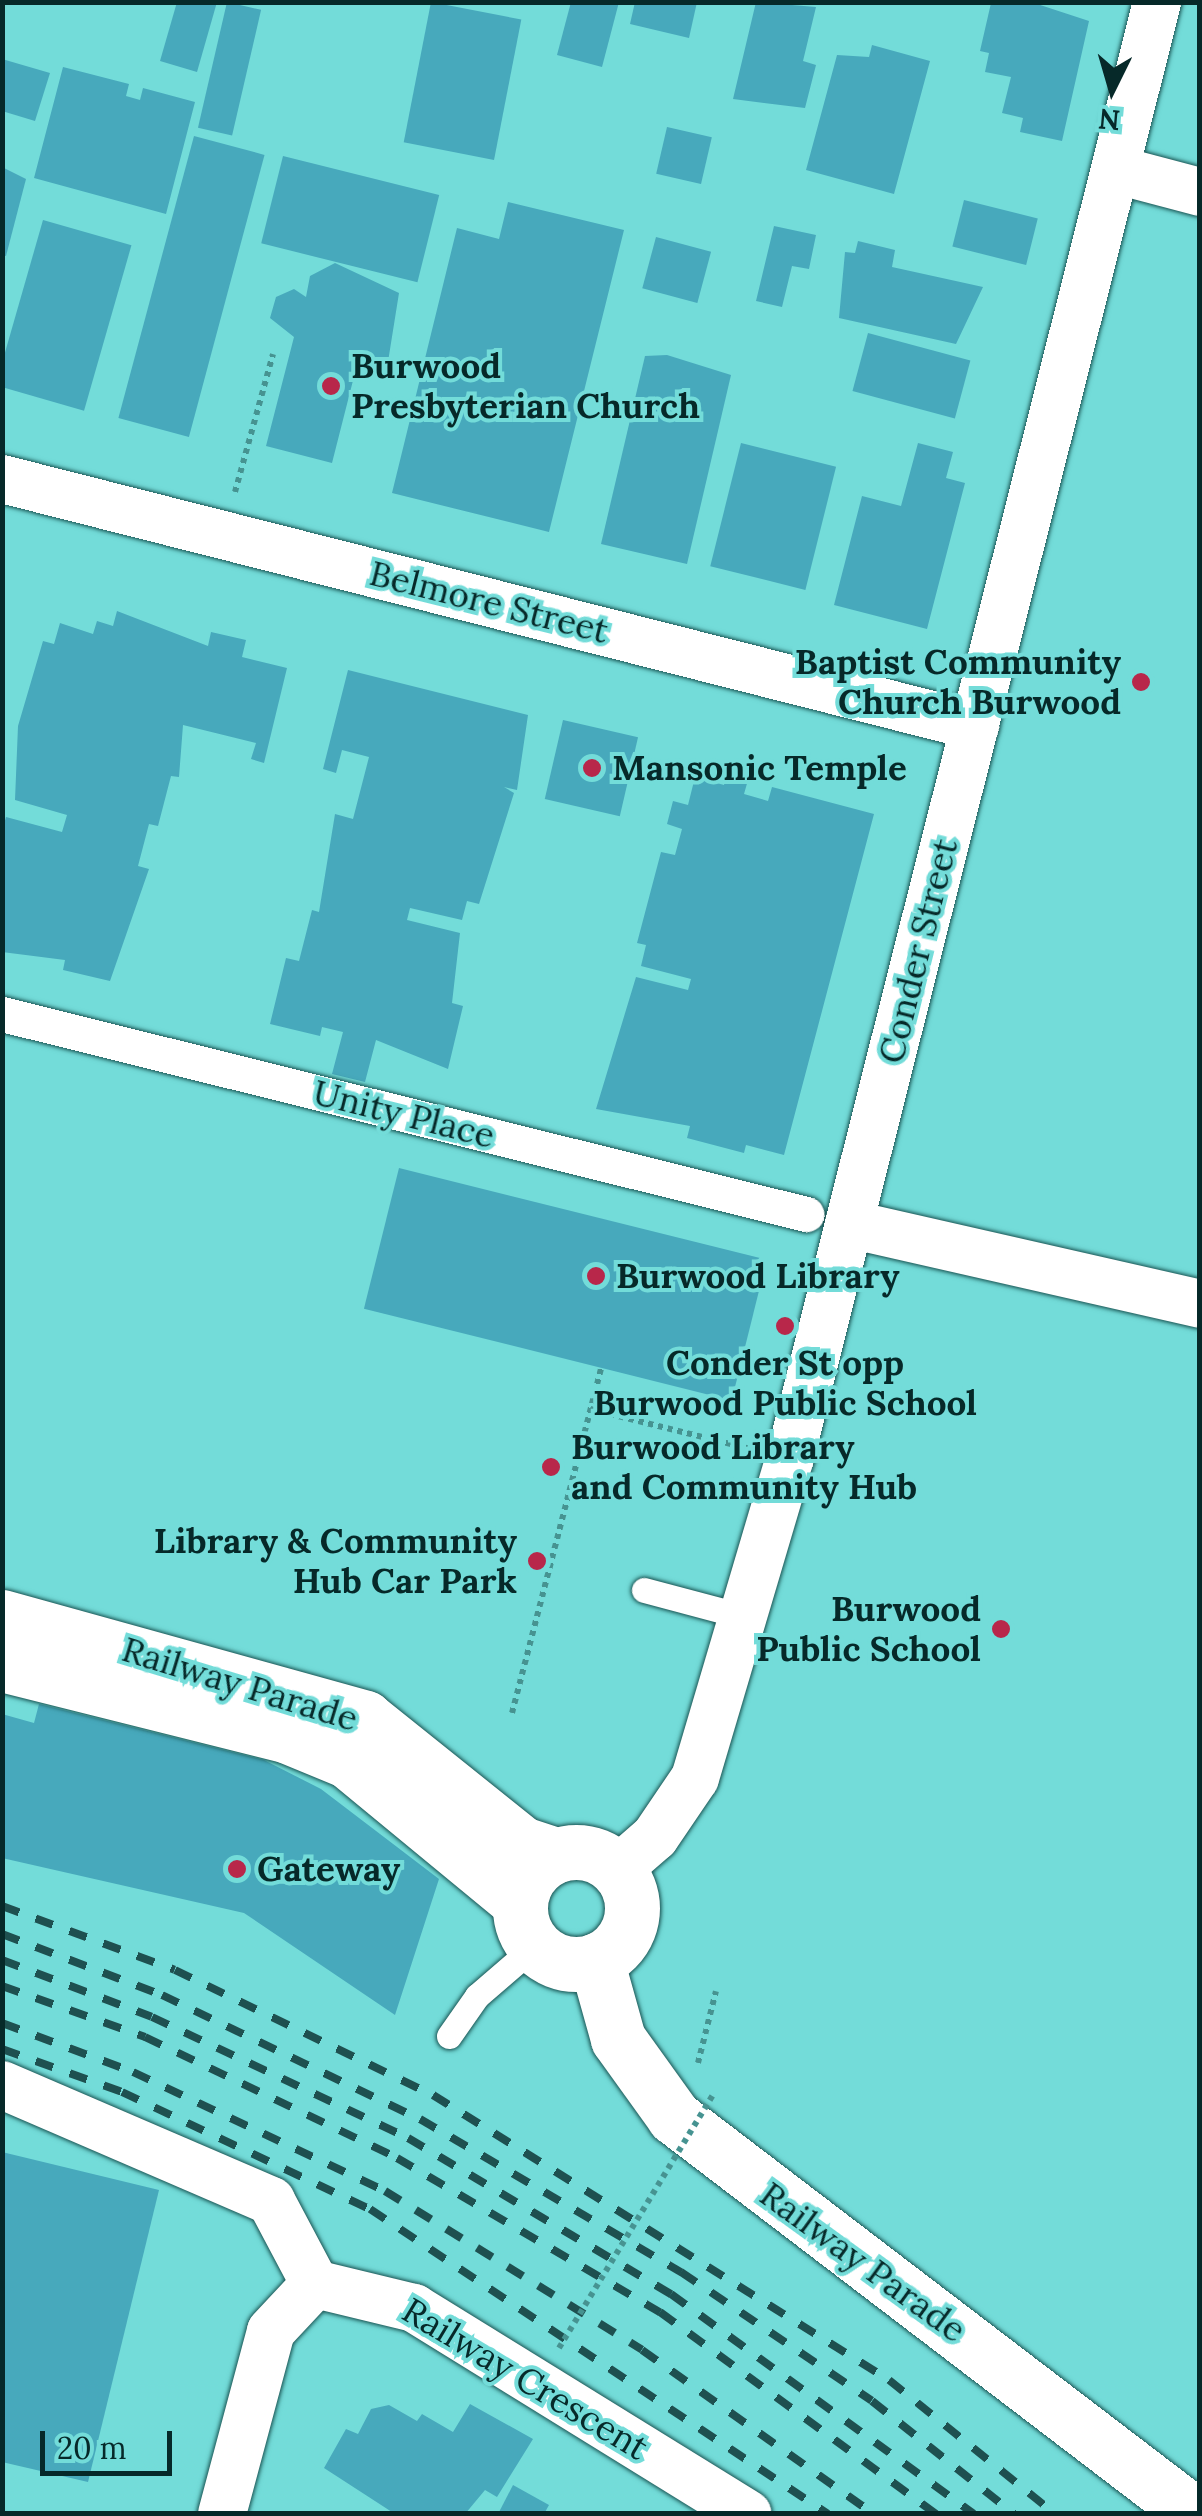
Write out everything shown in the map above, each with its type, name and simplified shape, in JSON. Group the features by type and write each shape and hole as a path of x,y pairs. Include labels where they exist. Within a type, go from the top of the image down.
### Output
{"main road":[{"name":"Railway Parade","path":"2,1618 365,1718 522,1844 556,1855"},
{"name":"Railway Parade","path":"2,1664 288,1736 348,1761 527,1924"},
{"path":"578,1852 617,1870 631,1921 596,1960 558,1962 527,1924 531,1874 556,1855 578,1852"},
{"name":"Railway Parade","path":"596,1960 618,2039 674,2117 1194,2514"}],"street":[{"name":"Conder Street","path":"617,1870 656,1837 695,1778 742,1616 828,1219 975,726 1157,2"},
{"path":"1117,170 1200,192"},
{"name":"Belmore Street","path":"2,479 975,726"},
{"name":"Unity Place","path":"2,1014 828,1219"},
{"path":"828,1219 1200,1304"},
{"path":"2,2085 271,2201 315,2284 271,2331 222,2514"},
{"name":"Railway Crescent","path":"315,2284 414,2308 745,2513"}],"lane":[{"path":"644,1590 742,1616"},
{"path":"448,2036 527,1924"}],"path":[{"path":"233,498 272,354"},
{"path":"512,1714 601,1368"},
{"path":"590,1408 747,1448"},
{"path":"698,2066 716,1992"},
{"path":"558,2348 714,2093"}],"building":[{"path":"177,2 217,2 197,72 160,61"},
{"path":"227,2 261,10 232,136 198,128"},
{"path":"431,2 521,20 494,160 404,142"},
{"path":"571,2 619,2 602,67 557,55"},
{"path":"635,2 697,2 689,38 630,24"},
{"path":"756,2 816,7 803,61 816,65 805,108 733,99"},
{"path":"1031,2 1089,21 1062,141 1020,132 1023,118 1002,113 1011,77 985,72 989,53 980,51 991,3"},
{"path":"872,45 930,61 894,194 806,170 837,55 869,57"},
{"path":"2,59 50,73 35,121 2,111"},
{"path":"63,67 129,84 126,96 140,100 143,88 195,102 166,214 34,178"},
{"path":"667,127 712,137 701,184 656,174"},
{"path":"194,136 265,155 189,437 118,418"},
{"path":"283,156 439,195 417,282 261,243"},
{"path":"2,167 26,179 6,256 2,255"},
{"path":"964,200 1038,218 1026,265 952,247"},
{"path":"508,202 624,230 549,532 392,493 457,228 499,239"},
{"path":"43,220 131,245 84,411 2,387 2,363"},
{"path":"774,226 816,235 809,269 792,266 782,307 756,301"},
{"path":"656,237 711,252 697,303 642,288"},
{"path":"858,241 895,250 892,267 983,287 956,344 839,318 845,252 855,253"},
{"path":"335,263 399,293 387,368 360,353 332,463 266,446 294,337 270,318 276,297 294,289 306,297 310,276"},
{"path":"868,333 970,360 955,418 852,391"},
{"path":"667,355 731,375 687,564 601,544 645,356"},
{"path":"741,443 836,467 805,590 710,566"},
{"path":"918,443 953,452 946,478 965,483 927,629 834,605 862,496 901,506"},
{"path":"117,611 208,646 211,632 246,640 242,657 287,668 264,763 251,759 256,743 183,725 179,777 171,776 158,826 149,824 138,866 149,869 110,981 63,970 65,960 2,952 2,831 6,817 62,832 67,815 15,800 18,726 43,641 54,644 60,623 93,634 97,621 113,626"},
{"path":"348,670 528,715 517,790 504,787 514,793 479,904 467,901 462,920 410,908 407,920 460,933 452,1003 463,1006 448,1069 376,1040 365,1082 332,1074 343,1032 322,1027 320,1036 270,1024 286,958 299,961 312,910 319,912 335,814 353,819 369,757 342,750 336,773 323,769"},
{"name":"Mansonic Temple","path":"563,720 638,737 620,816 545,799"},
{"path":"726,774 748,780 744,794 768,801 772,787 874,814 784,1155 746,1145 744,1153 687,1138 690,1126 596,1109 636,977 688,990 691,979 641,966 646,945 637,943 661,852 675,855 682,829 667,824 673,801 688,805 695,777 724,785"},
{"path":"399,1168 767,1260 732,1400 364,1309"},
{"name":"Gateway","path":"39,1704 264,1760 321,1789 439,1879 395,2015 244,1913 2,1858 2,1714 34,1723"},
{"path":"2,2152 159,2190 88,2482 2,2462"},
{"path":"470,2404 533,2439 497,2497 485,2490 465,2514 395,2514 324,2468 346,2429 358,2434 371,2409 389,2405 417,2421 422,2414 453,2432"},
{"path":"513,2485 549,2505 544,2514 498,2514"}],"railway":[{"path":"2,1906 175,1970 433,2095 889,2380 1055,2514"},
{"path":"2,1934 162,1995 420,2119 681,2272 872,2401 1014,2514"},
{"path":"2,1960 152,2017 408,2138 671,2294 974,2514"},
{"path":"2,1986 145,2037 397,2158 660,2312 936,2514"},
{"path":"2,2023 133,2072 385,2191 642,2350 874,2514"},
{"path":"2,2049 122,2092 370,2209 828,2514"}],"place":[{"name":"Burwood Presbyterian Church","path":"331,386"},
{"name":"Baptist Community Church Burwood","path":"1141,682"},
{"name":"Mansonic Temple","path":"592,768"},
{"name":"Burwood Library","path":"596,1276"},
{"name":"Conder St opp Burwood Public School","path":"785,1326"},
{"name":"Burwood Library and Community Hub","path":"551,1467"},
{"name":"Library & Community Hub Car Park","path":"537,1561"},
{"name":"Burwood Public School","path":"1001,1629"},
{"name":"Gateway","path":"237,1869"}]}
